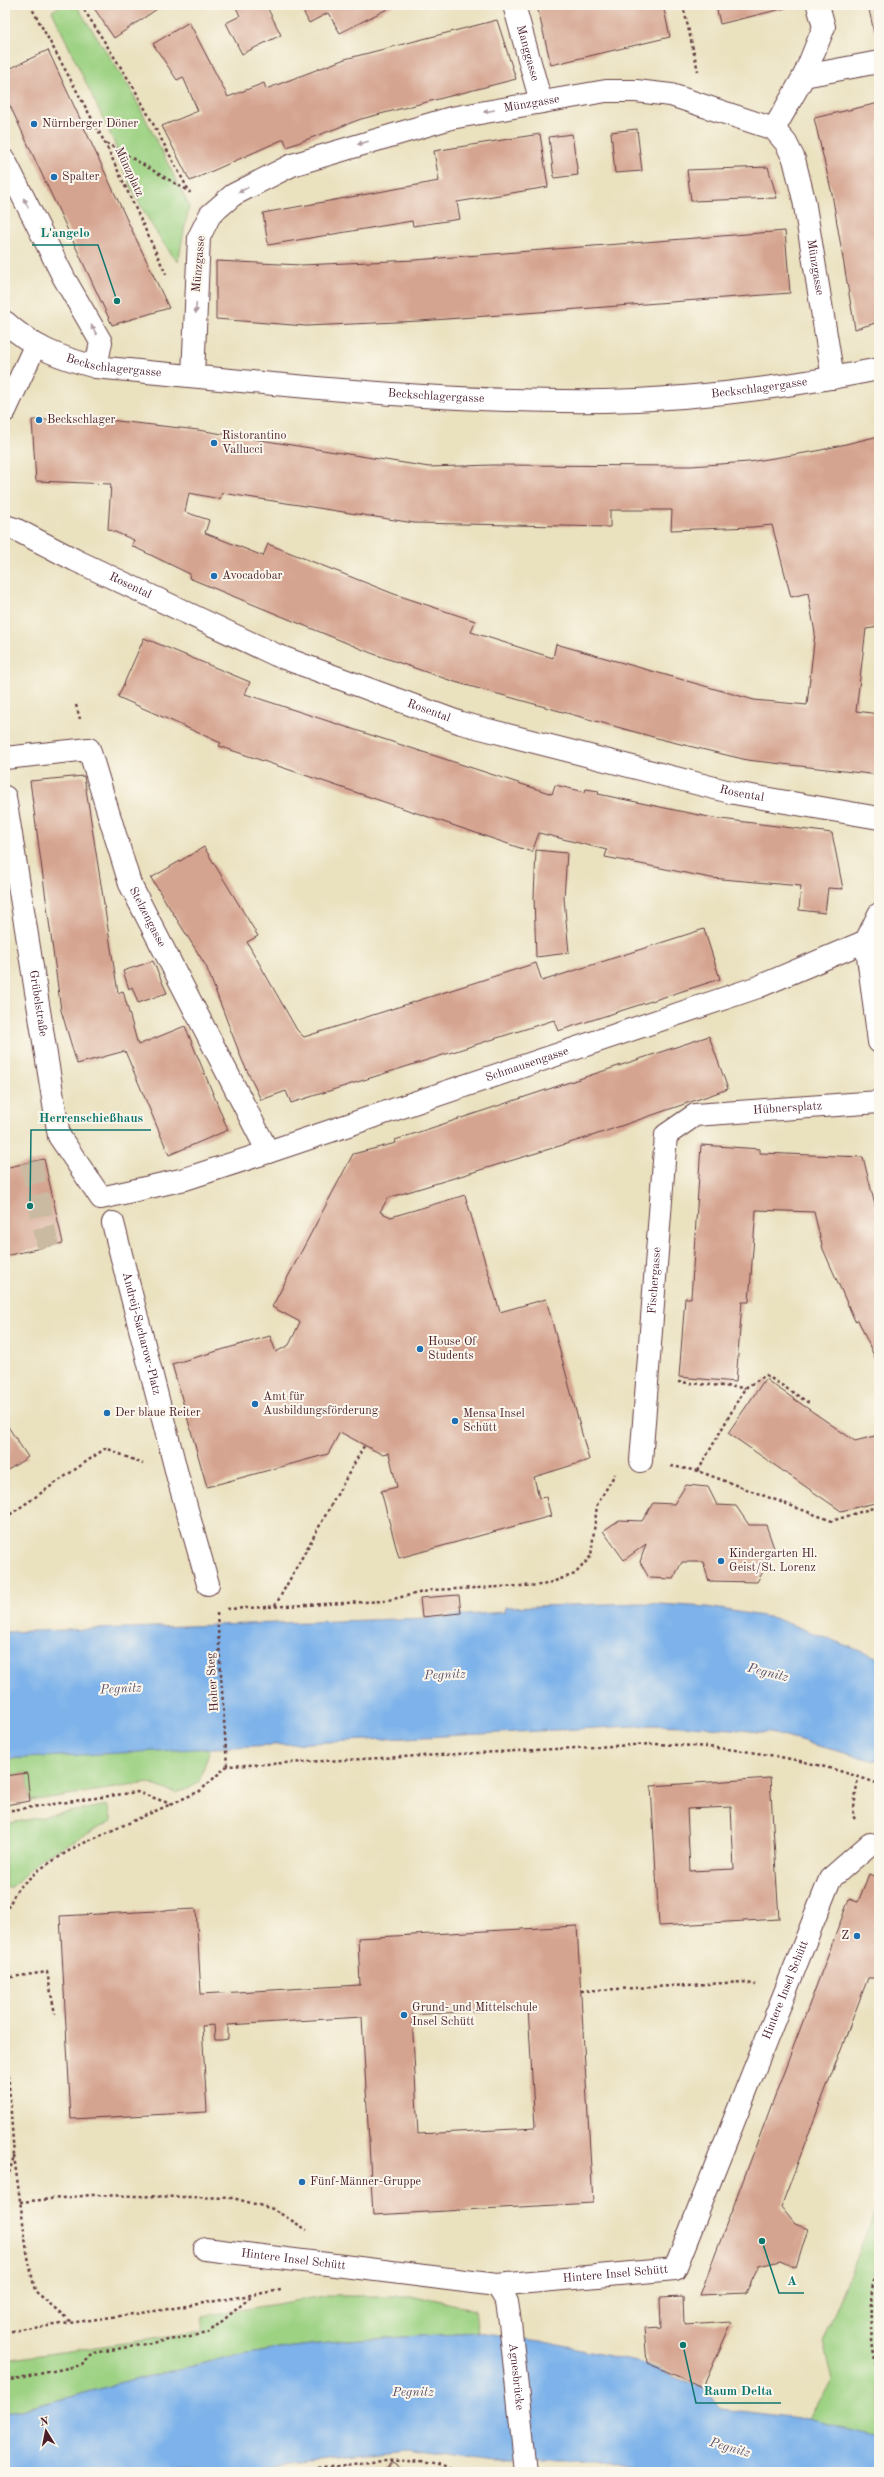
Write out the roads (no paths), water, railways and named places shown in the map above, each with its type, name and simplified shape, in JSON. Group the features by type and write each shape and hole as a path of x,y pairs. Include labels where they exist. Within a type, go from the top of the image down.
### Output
{"street":[{"name":"Manggasse","path":"514,5 541,102"},
{"path":"774,129 804,76 824,27 818,5"},
{"path":"804,76 879,62"},
{"name":"Münzgasse","path":"193,376 199,237 210,215 233,195 292,165 451,118 606,91 643,92 671,95 774,129 786,143 794,159 804,200 834,378"},
{"path":"5,162 64,278 101,342 96,367"},
{"name":"Beckschlagergasse","path":"5,322 35,346 53,354 96,367 436,397 597,400 701,395 834,378 879,369"},
{"path":"5,411 35,346"},
{"name":"Rosental","path":"5,526 15,529 75,560 276,655 461,723 734,793 879,818"},
{"name":"Stelzengasse","path":"5,758 89,749 130,884 268,1152"},
{"name":"Grübelstraße","path":"5,797 59,1136 101,1198 186,1179"},
{"path":"879,914 866,941 879,1042"},
{"name":"Schmausengasse","path":"186,1179 758,987 866,941"},
{"name":"Hübnersplatz","path":"695,1115 879,1102"},
{"name":"Fischergasse","path":"641,1461 666,1135 695,1115"},
{"name":"Andreij-Sacharow-Platz","path":"113,1223 178,1478 208,1584"},
{"name":"Hintere Insel Schütt","path":"204,2249 497,2285 675,2269 830,1879 870,1844"},
{"name":"Agnesbrücke","path":"497,2285 507,2302 526,2472"}],"water":[{"name":"Pegnitz","path":"643,1603 707,1607 774,1618 879,1658 879,1762 770,1733 711,1727 652,1725 5,1759 5,1632 429,1618 504,1612 505,1607"},
{"name":"Pegnitz","path":"478,2333 540,2341 641,2363 705,2390 721,2409 808,2419 879,2436 879,2472 642,2472 610,2462 493,2462 411,2449 278,2463 246,2472 5,2472 5,2414 179,2369 237,2356 357,2340"}],"tunnel":[{"path":"31,1162 48,1247"}],"place":[{"name":"Nürnberger Döner","path":"34,124"},
{"name":"Spalter","path":"54,177"},
{"name":"L'angelo","path":"117,301"},
{"name":"Beckschlager","path":"39,420"},
{"name":"Ristorantino Vallucci","path":"214,443"},
{"name":"Avocadobar","path":"214,576"},
{"name":"Herrenschießhaus","path":"30,1206"},
{"name":"House Of Students","path":"420,1349"},
{"name":"Amt für Ausbildungsförderung","path":"255,1404"},
{"name":"Der blaue Reiter","path":"107,1413"},
{"name":"Mensa Insel Schütt","path":"455,1421"},
{"name":"Kindergarten Hl. Geist/St. Lorenz","path":"721,1561"},
{"name":"Z","path":"857,1936"},
{"name":"Grund- und Mittelschule Insel Schütt","path":"404,2015"},
{"name":"Fünf-Männer-Gruppe","path":"302,2182"},
{"name":"A","path":"762,2241"},
{"name":"Raum Delta","path":"683,2345"}]}
